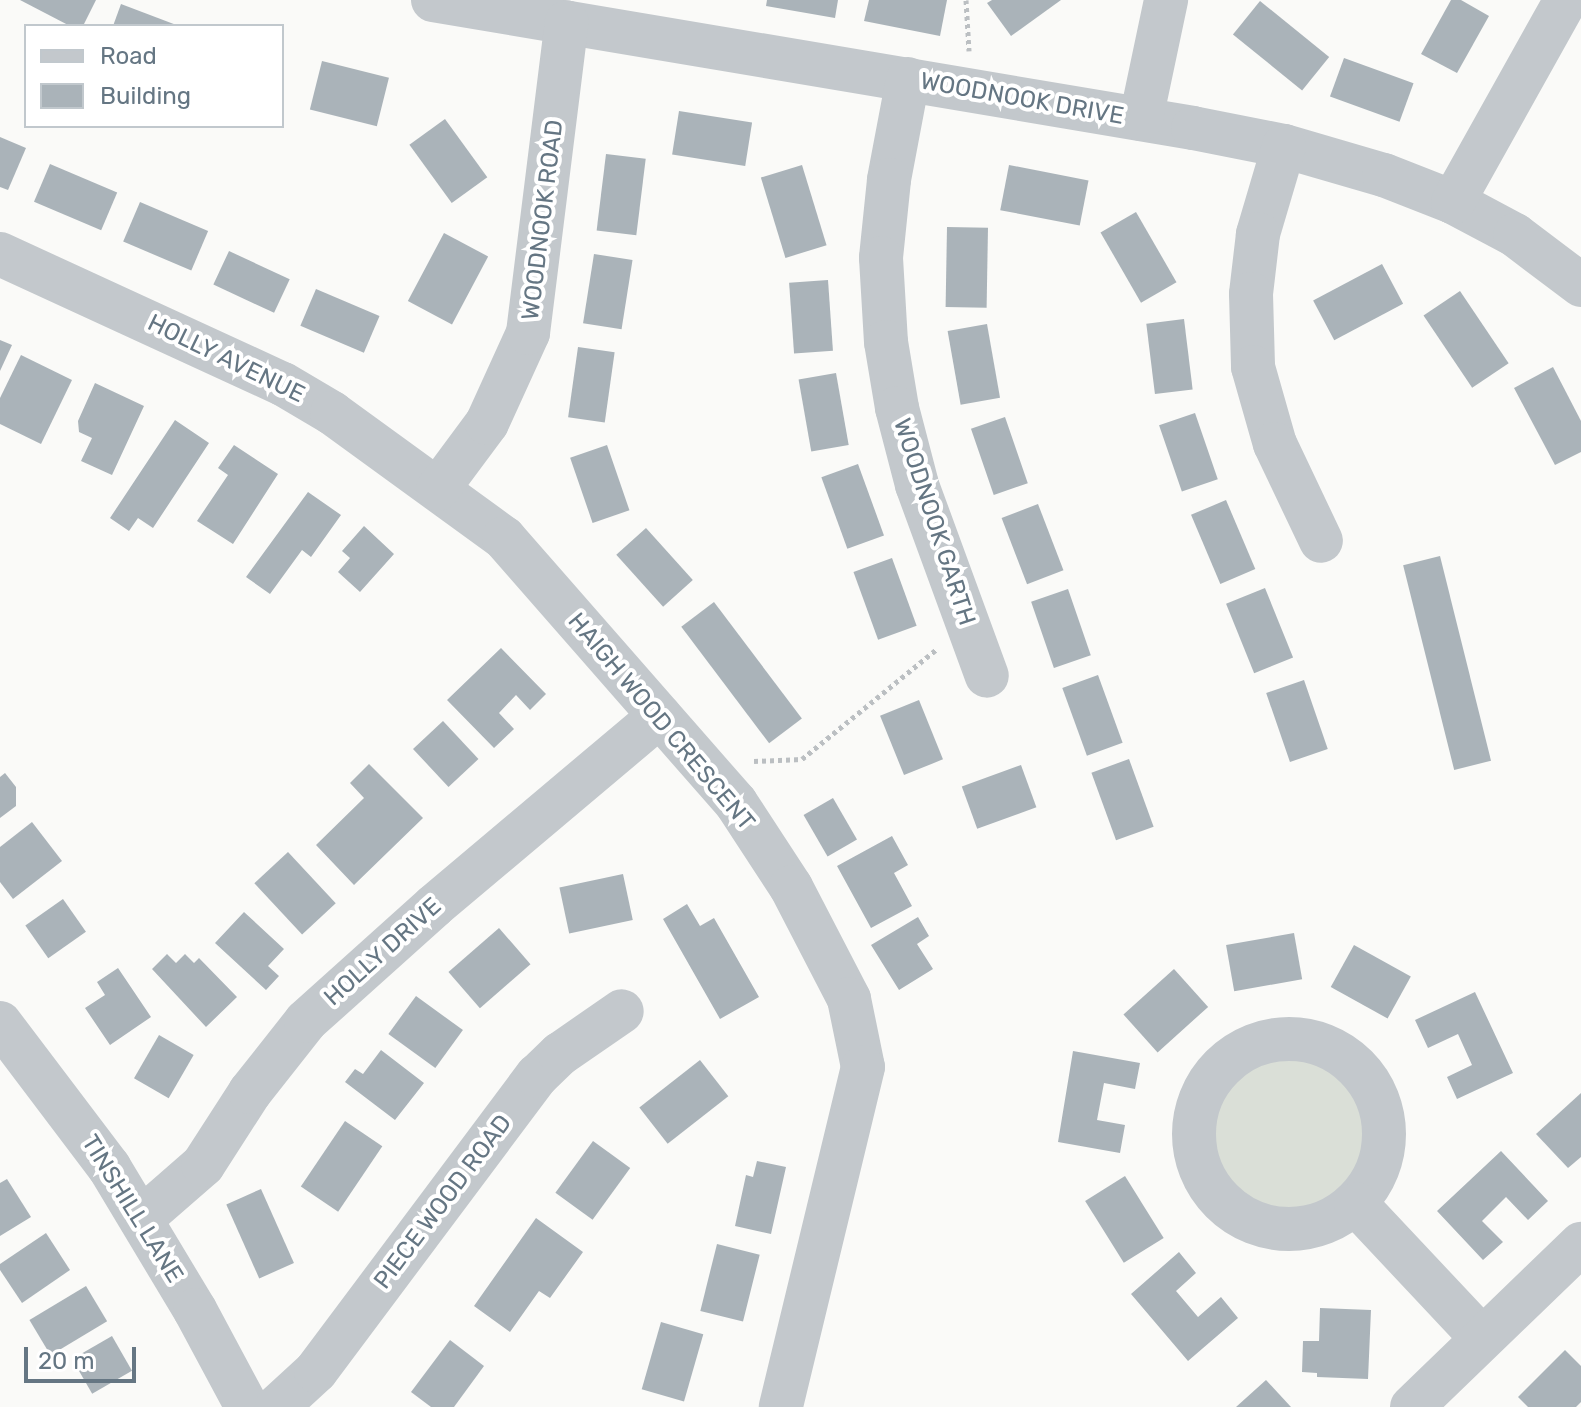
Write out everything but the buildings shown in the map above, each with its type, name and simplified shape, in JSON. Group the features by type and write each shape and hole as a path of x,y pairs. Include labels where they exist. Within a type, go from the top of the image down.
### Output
{"street":[{"name":"WOODNOOK DRIVE","path":"433,0 970,89 1284,146 1384,175 1453,202 1515,235 1581,285"},
{"path":"1141,119 1166,0"},
{"path":"1453,202 1566,0"},
{"name":"WOODNOOK ROAD","path":"438,489 487,423 528,333 567,22"},
{"name":"WOODNOOK GARTH","path":"908,79 889,180 881,258 886,342 897,408 917,485 987,676"},
{"path":"1284,146 1258,234 1251,294 1253,367 1275,444 1321,541"},
{"name":"HOLLY AVENUE","path":"0,254 283,384 332,413 438,489"},
{"name":"HAIGH WOOD CRESCENT","path":"438,489 504,538 736,803 791,887 849,999 863,1067 781,1407"},
{"name":"HOLLY DRIVE","path":"141,1219 203,1165 250,1092 306,1021 434,906 660,716"},
{"name":"PIECE WOOD ROAD","path":"277,1407 316,1371 537,1076 560,1054 622,1011"},
{"name":"TINSHILL LANE","path":"0,1023 109,1167 247,1407"},
{"path":"1275,1038 1316,1041 1351,1060 1376,1092 1385,1131 1378,1171 1356,1204 1321,1225 1282,1231 1243,1220 1212,1194 1195,1158 1193,1117 1209,1080 1238,1052 1275,1038"},
{"path":"1356,1204 1482,1338"},
{"path":"1412,1407 1581,1244"}],"path":[{"path":"966,0 970,89"},
{"path":"701,763 802,759 968,624"}],"shaded area":[{"path":"1289,1057 1319,1063 1344,1080 1361,1105 1367,1135 1361,1165 1344,1190 1319,1207 1289,1213 1259,1207 1234,1190 1217,1165 1211,1135 1217,1105 1234,1080 1259,1063"}]}
